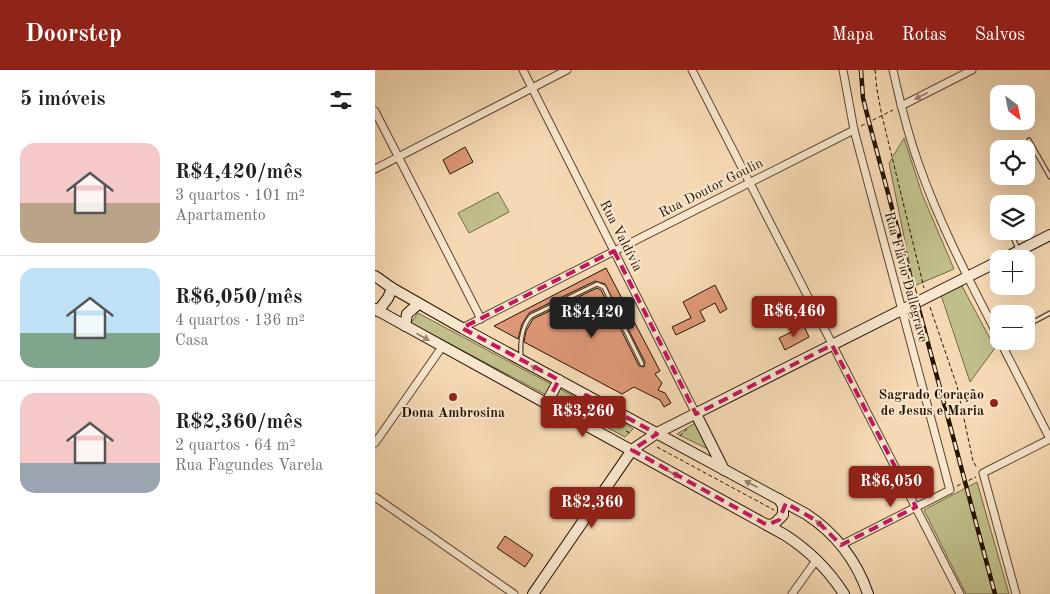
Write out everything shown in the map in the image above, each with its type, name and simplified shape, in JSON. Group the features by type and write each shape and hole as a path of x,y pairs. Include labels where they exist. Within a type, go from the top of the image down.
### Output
{"main road":[{"path":"1021,250 1050,235"},
{"path":"533,594 632,450 657,433 990,265"},
{"path":"375,276 418,304 779,498 817,522 841,545 856,568 868,594"},
{"path":"392,288 388,298 376,310 799,544 830,573 844,594"},
{"path":"405,326 407,314 418,304"},
{"path":"546,404 559,380"},
{"path":"573,419 586,395"},
{"path":"696,414 724,470"},
{"path":"767,525 774,524 783,515 783,506 779,498"}],"street":[{"name":"Rua Valdívia","path":"523,70 696,414"},
{"path":"375,169 567,70"},
{"path":"692,70 960,594"},
{"name":"Rua Flávio Dallegrave","path":"843,70 854,130 950,490"},
{"path":"893,70 913,147 928,189 990,322"},
{"path":"901,106 972,70"},
{"path":"375,111 481,319"},
{"name":"Rua Doutor Goulin","path":"462,328 854,130"},
{"path":"375,443 442,347"},
{"path":"1004,350 1050,439 983,473 1017,594"},
{"path":"841,545 950,490"},
{"path":"375,497 514,594"},
{"path":"792,594 817,559"}],"lane":[{"path":"1035,151 1050,177"},
{"path":"521,360 521,342 526,321 531,316 597,284 603,288 641,364"},
{"path":"1035,321 1050,313"}],"path":[{"path":"875,70 882,116 924,288"},
{"path":"854,130 901,106"},
{"path":"930,305 957,386 973,461 983,473 950,490"},
{"path":"623,436 629,426"},
{"path":"680,436 686,429"},
{"path":"626,431 630,433"},
{"path":"657,447 779,513"},
{"path":"657,454 667,447"}],"highlighted area":[{"path":"614,251 696,414 832,345 916,507 841,545 817,521 786,503 779,520 767,525 632,450 657,434 586,395 573,419 546,404 559,380 462,328"}],"shaded area":[{"path":"904,138 922,194 954,269 914,286 889,163"},
{"path":"498,192 509,212 469,233 458,213"},
{"path":"962,286 990,339 990,350 994,350 970,382 941,295"},
{"path":"418,313 633,429 625,437 411,323"},
{"path":"695,423 710,450 677,434"},
{"path":"977,482 1009,594 966,594 924,510"}],"building":[{"path":"465,147 473,162 450,174 443,160"},
{"path":"606,268 660,371 655,374 662,383 658,390 665,393 671,403 664,407 660,400 634,387 622,394 524,342 526,331 533,319 597,288 601,290 639,366 644,367 645,362 605,284 595,281 529,313 522,324 518,339 494,326"},
{"path":"715,285 727,309 720,313 715,303 700,311 705,321 676,335 672,327 691,318 683,302"},
{"path":"804,326 809,337 785,350 779,338"},
{"path":"505,536 533,555 525,567 497,548"}],"railway":[{"path":"861,70 863,98 869,122 995,594"}],"place":[{"name":"Dona Ambrosina","path":"453,397"},
{"name":"Sagrado Coração de Jesus e Maria","path":"994,403"}]}
